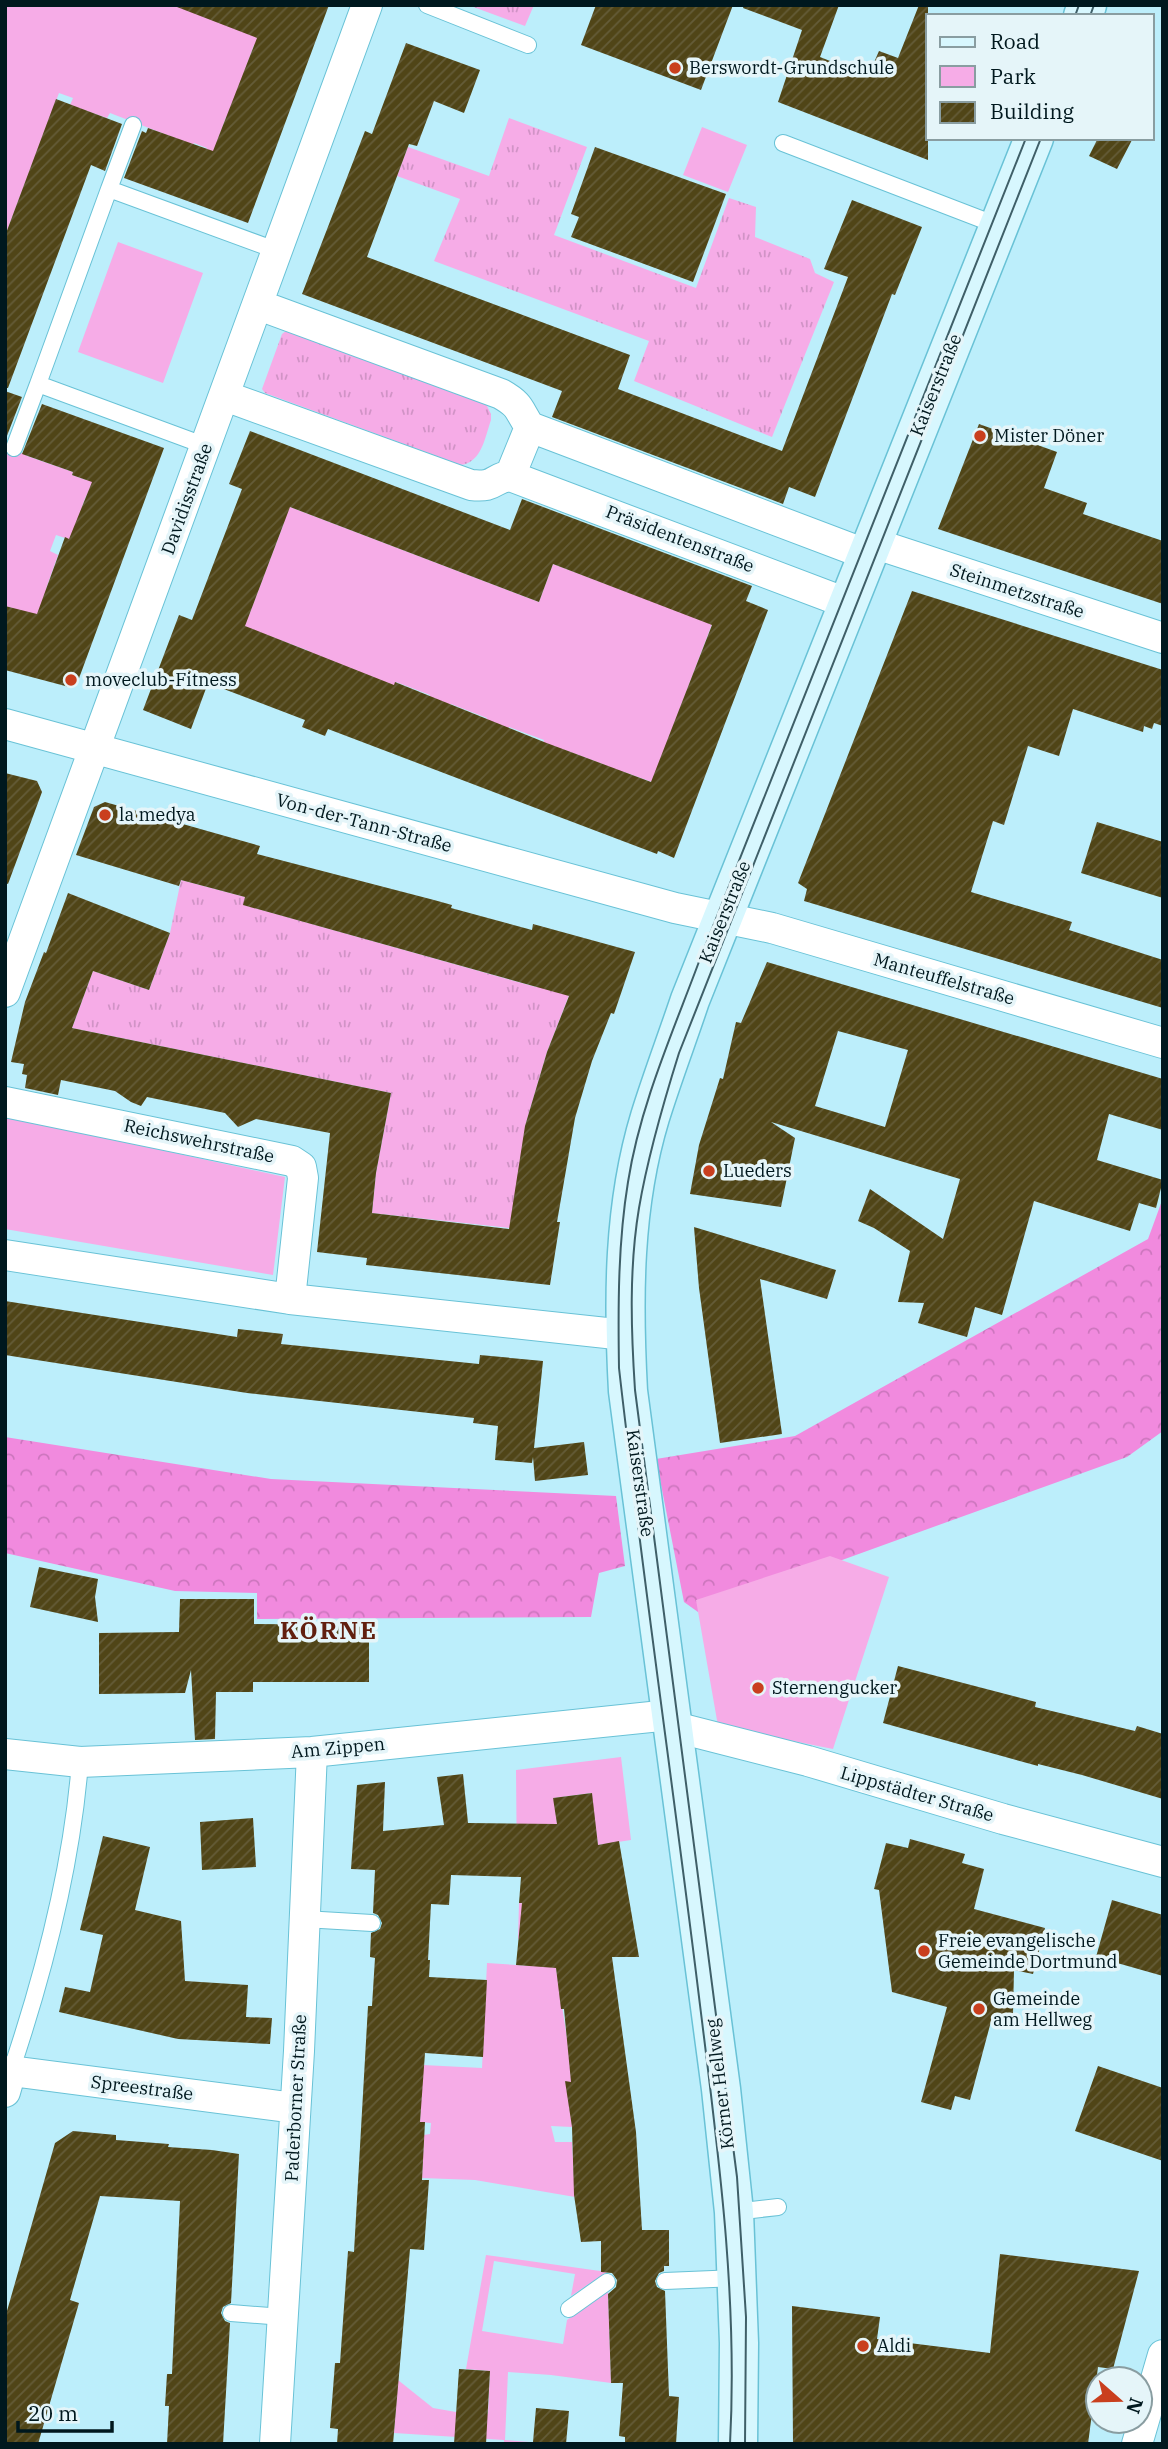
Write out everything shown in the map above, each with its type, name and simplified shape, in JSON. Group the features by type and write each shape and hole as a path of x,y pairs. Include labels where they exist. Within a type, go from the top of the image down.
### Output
{"main road":[{"name":"Kaiserstraße","path":"671,1721 628,1391 625,1335 624,1281 630,1220 650,1118 690,1000 1033,140"},
{"name":"Körner Hellweg","path":"671,1721 721,2089 734,2212 739,2343 738,2444"}],"street":[{"name":"Davidisstraße","path":"5,992 259,305 365,8"},
{"path":"259,305 501,394 521,410 530,427 870,549"},
{"path":"225,396 471,485 486,487 510,476 530,427"},
{"name":"Präsidentenstraße","path":"510,476 849,604"},
{"name":"Steinmetzstraße","path":"870,549 1163,638"},
{"name":"Von-der-Tann-Straße","path":"5,724 675,908 723,918"},
{"name":"Manteuffelstraße","path":"723,918 772,928 1163,1043"},
{"name":"Reichswehrstraße","path":"5,1102 292,1161 301,1167 303,1178 290,1299"},
{"path":"5,1255 290,1299 625,1335"},
{"name":"Am Zippen","path":"5,1754 80,1762 312,1752 671,1721"},
{"name":"Lippstädter Straße","path":"671,1721 1003,1819 1163,1862"},
{"name":"Paderborner Straße","path":"275,2444 312,1752"},
{"name":"Spreestraße","path":"8,2081 295,2108"},
{"path":"1137,2444 1163,2355"}],"lane":[{"path":"427,5 528,45"},
{"path":"14,448 133,125"},
{"path":"783,143 999,226"},
{"path":"109,189 278,251"},
{"path":"38,384 206,446"},
{"path":"8,2081 38,1988 76,1810 80,1762"},
{"path":"304,1919 372,1923"},
{"path":"734,2212 778,2207"},
{"path":"664,2281 737,2278"},
{"path":"569,2309 607,2282"},
{"path":"231,2313 283,2317"}],"green space":[{"path":"5,5 188,5 224,24 264,35 260,47 254,45 226,117 215,148 221,151 205,154 207,148 194,143 193,145 110,113 107,118 70,105 73,98 59,93 5,236"},
{"path":"468,5 534,5 525,26"},
{"path":"509,118 587,147 554,235 696,288 729,198 756,207 755,237 810,259 815,273 834,282 772,437 634,381 649,341 434,261 460,199 397,176 408,147 489,176"},
{"path":"702,127 747,145 728,192 683,175"},
{"path":"118,242 203,273 163,383 78,352"},
{"path":"286,331 486,404 491,420 478,454 468,463 461,465 265,393 262,389 282,334"},
{"path":"5,444 27,456 73,472 72,475 86,480 100,478 85,499 77,542 56,535 50,551 58,555 46,589 51,592 47,619 5,606"},
{"path":"269,499 539,602 553,564 712,624 652,782 624,772 619,782 605,765 565,750 540,752 544,740 509,727 504,738 482,730 487,718 451,704 446,716 426,708 430,695 396,682 390,695 370,678 352,668 305,663 309,651 232,622 249,615 284,523"},
{"path":"181,880 245,897 244,905 536,987 573,985 547,1052 526,1123 511,1228 372,1213 376,1173 391,1093 72,1028 93,971 149,990 170,933"},
{"path":"5,1116 285,1177 273,1275 5,1229"},
{"path":"1163,1198 1163,1431 1127,1457 698,1612 684,1602 656,1459 795,1436 1148,1239"},
{"path":"5,1437 271,1479 616,1496 625,1566 599,1573 591,1617 257,1619 257,1593 175,1591 5,1553"},
{"path":"830,1556 889,1577 833,1749 718,1726 696,1600"},
{"path":"621,1757 631,1840 598,1845 591,1793 554,1798 560,1849 570,1879 517,1877 516,1770"},
{"path":"519,1903 531,1904 556,1968 567,2038 570,2039 572,2127 551,2126 555,2142 572,2142 575,2197 475,2180 422,2178 424,2135 430,2134 431,2123 420,2122 423,2065 482,2068 487,1963 531,1966 532,1940 518,1939"},
{"path":"486,2255 607,2272 571,2296 575,2274 494,2261 482,2331 563,2344 567,2320 608,2290 611,2383 508,2372 505,2440 554,2444 504,2444 504,2440 394,2433 398,2380 433,2408 488,2414 490,2371 466,2369"}],"building":[{"path":"177,5 329,5 248,223 124,178 142,131 146,133 148,128 213,151 257,38"},
{"name":"Berswordt-Grundschule","path":"596,5 733,5 701,90 581,45"},
{"path":"744,5 839,5 820,57 868,76 879,51 898,58 919,5 928,5 928,160 778,102 802,30 743,8"},
{"path":"406,43 480,70 464,113 434,101 417,146 409,144 367,257 630,355 618,389 782,451 848,277 824,269 852,200 922,227 895,295 892,294 815,497 789,487 783,504 552,417 562,391 302,294 365,131 372,134"},
{"path":"56,99 122,124 105,171 91,165 8,388 5,388 5,236"},
{"path":"1097,140 1132,140 1117,169 1089,156"},
{"path":"595,147 726,194 693,282 571,237 579,217 571,214"},
{"path":"5,391 22,397 5,441"},
{"path":"42,404 164,448 78,681 69,687 5,670 5,606 37,614 65,537 69,539 92,482 72,475 73,472 22,454"},
{"path":"979,424 1057,452 1044,488 1087,503 1083,514 1163,541 1163,604 938,529"},
{"path":"250,431 510,530 522,499 752,586 746,601 768,610 674,858 658,851 657,854 328,729 325,736 302,727 305,720 208,683 191,729 143,710 179,615 192,620 242,489 229,484","holes":["290,507 539,602 553,564 712,625 651,782 245,626"]},
{"path":"912,591 1163,670 1163,726 1154,723 1152,729 1144,726 1143,732 1073,709 1059,756 1028,746 1004,825 993,821 971,892 1072,922 1069,930 1163,960 1163,1008 804,901 807,889 798,883"},
{"path":"5,773 37,781 42,792 8,884 5,883"},
{"path":"105,802 260,846 257,854 434,900 452,905 451,908 532,930 533,924 635,952 614,1014 611,1013 592,1061 575,1118 557,1222 560,1222 550,1285 366,1265 367,1258 317,1252 330,1133 256,1119 238,1127 225,1113 147,1097 141,1106 115,1091 61,1080 58,1095 25,1088 27,1075 22,1074 24,1064 11,1062 25,1002 68,893 170,933 149,990 93,971 72,1028 391,1093 376,1173 372,1213 509,1229 525,1126 547,1052 569,996 243,905 245,897 181,880 179,886 76,855 94,807"},
{"path":"1097,822 1163,842 1163,898 1081,873"},
{"path":"767,962 1163,1079 1163,1130 1109,1114 1097,1160 1163,1180 1156,1208 1139,1203 1130,1231 1034,1201 1002,1315 975,1307 967,1337 918,1323 924,1303 898,1302 910,1251 858,1221 870,1189 943,1239 960,1179 771,1122 795,1138 781,1207 690,1194 699,1145 720,1078 723,1079 736,1022 741,1023","holes":["838,1031 908,1050 885,1127 815,1106"]},
{"path":"694,1227 836,1270 827,1299 760,1279 782,1434 720,1443 699,1288"},
{"path":"5,1301 237,1337 238,1329 283,1334 281,1344 479,1364 480,1355 543,1361 534,1448 584,1442 588,1475 535,1481 533,1457 532,1463 495,1460 498,1426 473,1423 474,1418 247,1393 5,1355"},
{"path":"39,1567 98,1579 95,1597 98,1622 30,1607"},
{"path":"180,1599 254,1599 254,1624 369,1625 369,1682 253,1682 253,1692 216,1692 215,1739 195,1740 191,1670 185,1693 99,1694 99,1633 179,1632"},
{"path":"898,1666 1036,1702 1035,1707 1135,1731 1137,1726 1163,1734 1163,1799 883,1723"},
{"path":"463,1774 468,1823 557,1824 553,1798 592,1793 598,1845 619,1841 639,1957 612,1957 636,2132 642,2230 669,2230 669,2266 664,2266 664,2271 659,2273 655,2281 657,2287 665,2291 669,2396 679,2397 676,2444 625,2444 625,2437 619,2436 623,2383 611,2383 608,2294 616,2287 617,2280 612,2273 601,2272 601,2241 581,2242 574,2195 572,2127 565,2081 571,2082 564,2009 561,2009 556,1968 516,1965 522,1903 519,1903 521,1877 451,1875 449,1905 431,1904 429,1977 487,1980 483,2057 425,2053 420,2122 425,2122 422,2180 429,2180 424,2250 410,2249 393,2444 337,2444 338,2429 330,2428 335,2363 340,2363 348,2251 354,2252 368,2006 372,2006 375,1958 370,1957 371,1933 380,1929 382,1923 378,1915 373,1913 375,1870 351,1869 357,1785 385,1782 383,1831 444,1825 437,1777"},
{"path":"253,1818 256,1867 202,1870 200,1822"},
{"path":"103,1836 150,1847 135,1910 181,1921 185,1981 248,1985 246,2017 272,2018 270,2044 178,2039 59,2012 65,1987 90,1992 103,1935 80,1930"},
{"path":"910,1839 965,1854 962,1863 984,1869 974,1909 1045,1928 1033,1974 1014,1970 1013,2014 993,2014 970,2100 955,2096 951,2110 921,2102 947,2007 892,1992 879,1890 874,1889 886,1843 908,1848"},
{"path":"1112,1900 1163,1915 1163,1976 1096,1957"},
{"path":"1098,2066 1163,2088 1163,2161 1075,2131"},
{"path":"73,2131 116,2135 116,2140 239,2154 231,2303 223,2307 221,2313 225,2321 230,2323 223,2444 167,2444 169,2406 165,2406 167,2374 172,2374 180,2201 100,2196 70,2300 79,2303 38,2444 5,2444 5,2318 55,2143"},
{"name":"Aldi","path":"1000,2254 1139,2271 1114,2365 1084,2365 1084,2435 1089,2435 1088,2444 793,2444 792,2306 880,2317 877,2339 990,2353"},
{"path":"459,2369 490,2371 486,2444 454,2444"},
{"path":"536,2408 569,2411 566,2444 533,2442"}],"tram line":[{"path":"1076,14 1079,5"},
{"path":"1091,14 1094,5"},
{"path":"730,2444 731,2334 720,2169 619,1368 622,1228 633,1153 669,1041 1025,140"},
{"path":"745,2444 746,2317 737,2177 635,1390 632,1299 636,1231 651,1149 679,1053 1040,140"}],"place":[{"name":"Berswordt-Grundschule","path":"675,68"},
{"name":"Mister Döner","path":"980,436"},
{"name":"moveclub-Fitness","path":"71,680"},
{"name":"la medya","path":"105,815"},
{"name":"Lueders","path":"709,1171"},
{"name":"Sternengucker","path":"758,1688"},
{"name":"Freie evangelische Gemeinde Dortmund","path":"924,1951"},
{"name":"Gemeinde am Hellweg","path":"979,2009"},
{"name":"Aldi","path":"863,2346"}],"district":[{"name":"KÖRNE","path":"329,1631"}]}
